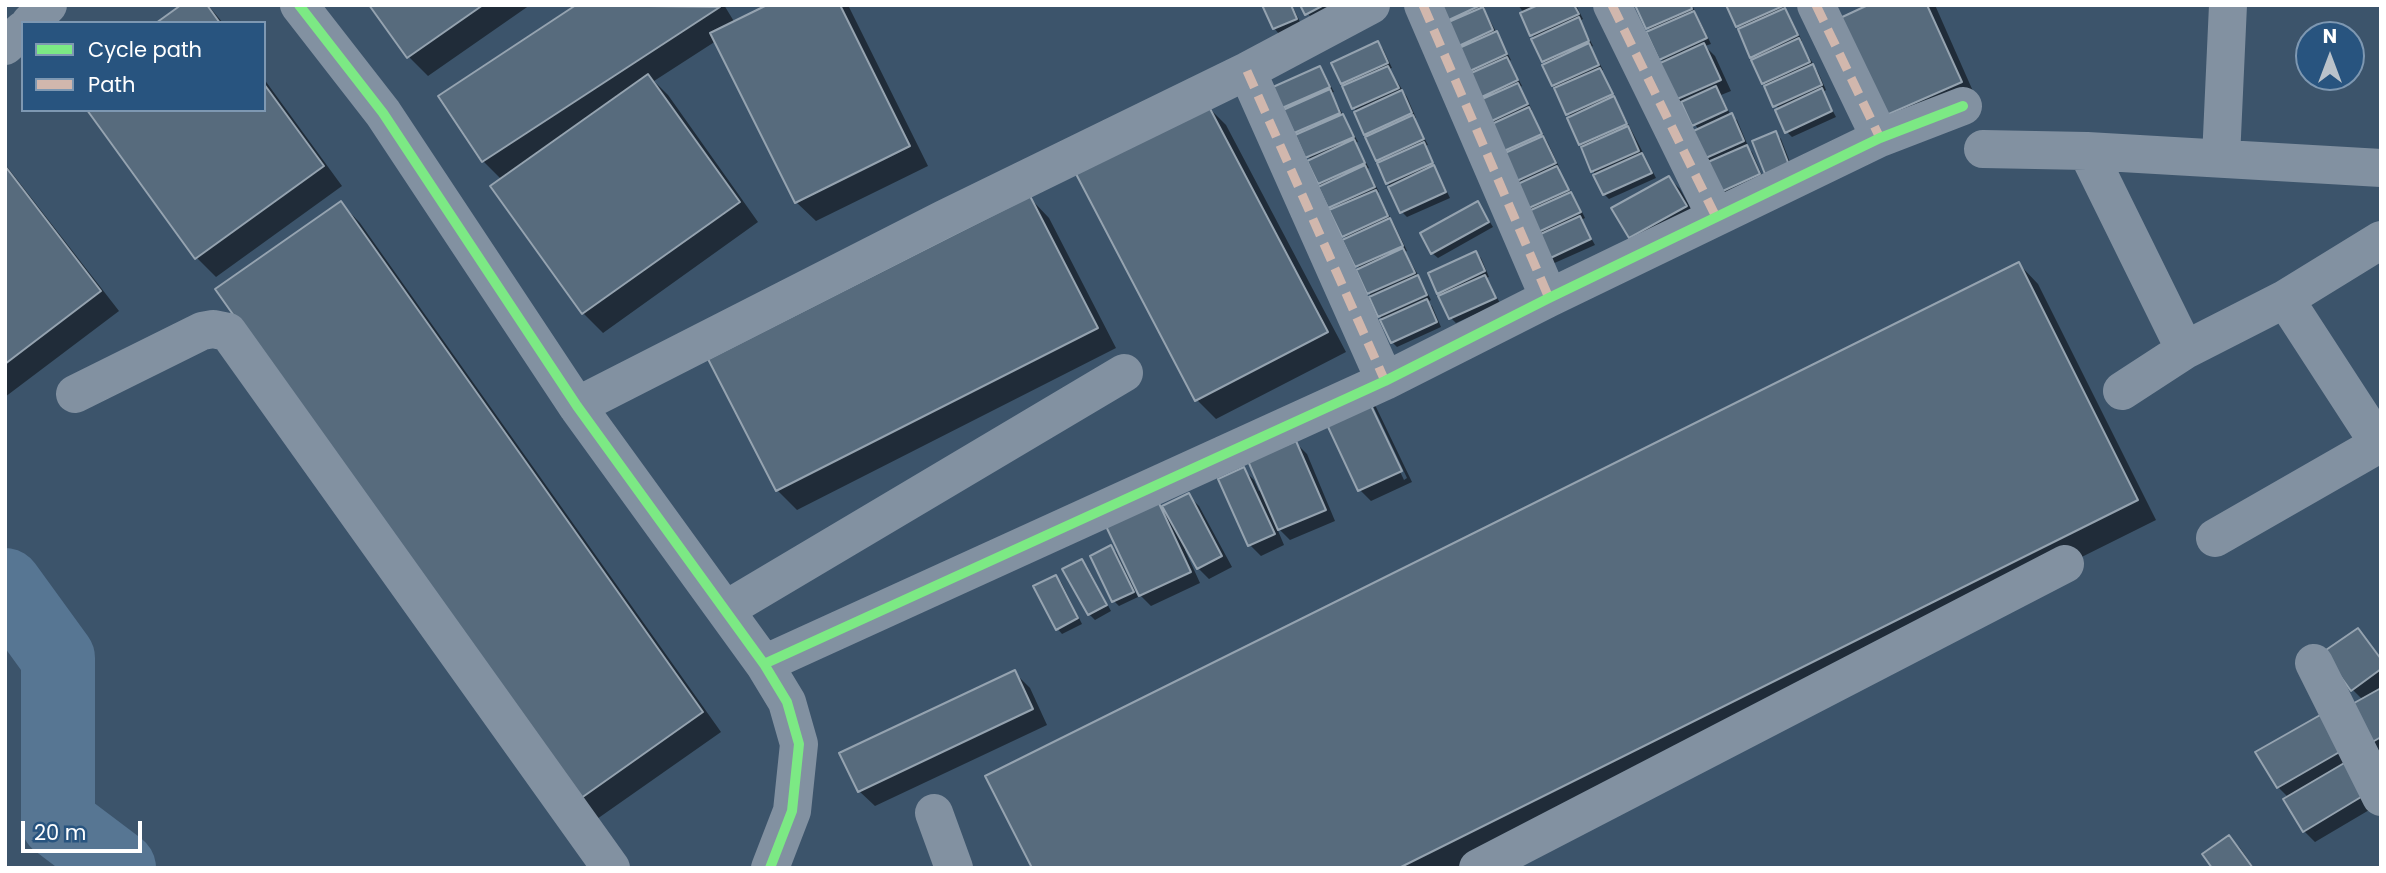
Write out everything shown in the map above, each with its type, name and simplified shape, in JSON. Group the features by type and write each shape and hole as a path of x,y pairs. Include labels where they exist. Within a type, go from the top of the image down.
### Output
{"street":[{"path":"32,21 48,5"},
{"path":"577,406 944,219 1247,71 1371,5"},
{"path":"1423,5 1549,298"},
{"path":"1612,5 1716,217"},
{"path":"1816,5 1880,138"},
{"path":"2221,158 2228,5"},
{"path":"305,7 383,113 577,406 764,664 787,702 799,744 792,811 770,868"},
{"path":"5,47 21,32"},
{"path":"1247,71 1385,381"},
{"path":"764,664 1385,381 1549,298 1880,138 1962,106"},
{"path":"1983,149 2087,151 2381,167"},
{"path":"2087,151 2185,350"},
{"path":"2122,391 2185,350 2285,299 2381,240"},
{"path":"2215,538 2380,446 2285,299"},
{"path":"75,394 202,331 213,329 228,332 611,868"},
{"path":"725,610 1124,373"},
{"path":"1478,868 2065,564"},
{"path":"2314,663 2381,797"},
{"path":"934,813 954,868"}],"building":[{"path":"181,5 207,5 219,21 159,21"},
{"path":"369,5 483,5 407,58"},
{"path":"576,5 720,7 482,162 438,96"},
{"path":"767,5 840,5 910,146 795,203 710,33"},
{"path":"1262,5 1291,5 1297,19 1273,29"},
{"path":"1300,5 1324,5 1305,15"},
{"path":"1427,5 1481,5 1436,26"},
{"path":"1538,5 1574,5 1579,14 1530,36 1520,13"},
{"path":"1635,5 1691,5 1692,9 1646,29"},
{"path":"1726,5 1783,5 1783,6 1736,27"},
{"path":"1868,5 1927,5 1962,82 1882,117 1838,19"},
{"path":"1483,7 1493,30 1448,51 1437,27"},
{"path":"1785,8 1798,35 1750,58 1738,29"},
{"path":"1694,11 1707,38 1659,60 1646,32"},
{"path":"1579,17 1589,41 1542,62 1531,39"},
{"path":"1497,31 1507,54 1459,76 1448,53"},
{"path":"1799,38 1810,62 1762,84 1751,60"},
{"path":"1378,41 1388,63 1341,84 1331,63"},
{"path":"1589,43 1599,65 1552,86 1542,65"},
{"path":"1704,43 1721,80 1675,100 1658,64"},
{"path":"1507,57 1518,80 1471,102 1460,78"},
{"path":"1813,64 1822,85 1773,107 1764,86"},
{"path":"1320,66 1330,87 1282,108 1273,87"},
{"path":"1388,66 1399,88 1352,109 1342,86"},
{"path":"1600,68 1613,94 1566,115 1554,88"},
{"path":"648,74 740,202 582,314 490,186"},
{"path":"1518,83 1528,104 1481,126 1471,104"},
{"path":"1716,86 1727,110 1692,126 1681,102"},
{"path":"266,87 324,166 195,259 88,112 266,112"},
{"path":"1822,88 1832,111 1785,133 1775,110"},
{"path":"1330,89 1340,113 1294,133 1283,110"},
{"path":"1402,90 1412,113 1364,135 1354,112"},
{"path":"1614,96 1627,124 1579,145 1567,118"},
{"path":"1207,103 1328,332 1195,401 1075,172"},
{"path":"1529,107 1542,134 1495,155 1483,128"},
{"path":"1732,113 1744,141 1699,161 1687,134"},
{"path":"1343,114 1354,137 1305,158 1295,135"},
{"path":"1413,115 1424,139 1376,161 1365,137"},
{"path":"1628,126 1639,151 1591,172 1581,147"},
{"path":"1776,131 1789,165 1765,174 1752,141"},
{"path":"1543,136 1556,163 1508,185 1496,157"},
{"path":"1354,139 1365,163 1318,184 1307,161"},
{"path":"1424,142 1433,163 1386,184 1377,163"},
{"path":"1747,145 1760,174 1714,195 1701,165"},
{"path":"1642,153 1652,173 1603,195 1593,175"},
{"path":"1365,165 1375,187 1328,208 1318,187"},
{"path":"1434,165 1446,192 1400,213 1388,187"},
{"path":"5,166 101,291 5,364"},
{"path":"1557,166 1569,190 1520,212 1509,188"},
{"path":"1669,176 1687,206 1629,238 1611,208"},
{"path":"1376,190 1388,216 1342,237 1329,210"},
{"path":"1571,192 1581,212 1532,235 1522,214"},
{"path":"1030,196 1098,328 776,491 708,359"},
{"path":"341,201 703,712 577,801 215,289"},
{"path":"1478,201 1489,222 1431,254 1420,233"},
{"path":"1580,216 1591,239 1544,261 1534,237"},
{"path":"1390,218 1403,246 1355,267 1342,240"},
{"path":"1403,248 1415,273 1367,294 1356,270"},
{"path":"1476,251 1485,271 1437,294 1428,273"},
{"path":"2019,262 2138,500 1399,868 1032,868 985,776"},
{"path":"1418,275 1427,295 1378,317 1369,297"},
{"path":"1485,275 1496,298 1449,319 1438,296"},
{"path":"1427,299 1437,322 1391,343 1380,320"},
{"path":"1365,393 1402,471 1358,491 1322,414"},
{"path":"1296,441 1326,510 1278,530 1248,461"},
{"path":"1244,467 1275,534 1248,546 1218,479"},
{"path":"1189,493 1222,556 1197,569 1162,506"},
{"path":"1156,497 1191,572 1139,596 1104,522"},
{"path":"1111,545 1134,592 1112,602 1090,556"},
{"path":"1082,559 1107,605 1088,615 1062,569"},
{"path":"1056,575 1078,618 1056,630 1033,586"},
{"path":"2358,628 2381,659 2381,669 2351,691 2323,652"},
{"path":"1015,670 1033,709 858,792 839,753"},
{"path":"2381,688 2381,737 2369,744 2347,707"},
{"path":"2322,714 2343,750 2277,788 2255,752"},
{"path":"2346,762 2366,794 2303,832 2283,799"},
{"path":"2229,835 2253,868 2212,868 2202,854"}],"waterway":[{"path":"5,585 58,658 58,822 119,868"}],"marked path":[{"path":"1423,5 1549,298"},
{"path":"1612,5 1716,217"},
{"path":"1816,5 1880,138"},
{"path":"1247,71 1385,381"}],"cycle path":[{"path":"299,5 383,113 577,406 764,664 787,702 799,744 792,811 770,868"},
{"path":"764,664 1385,381 1549,298 1880,138 1963,106"}]}
